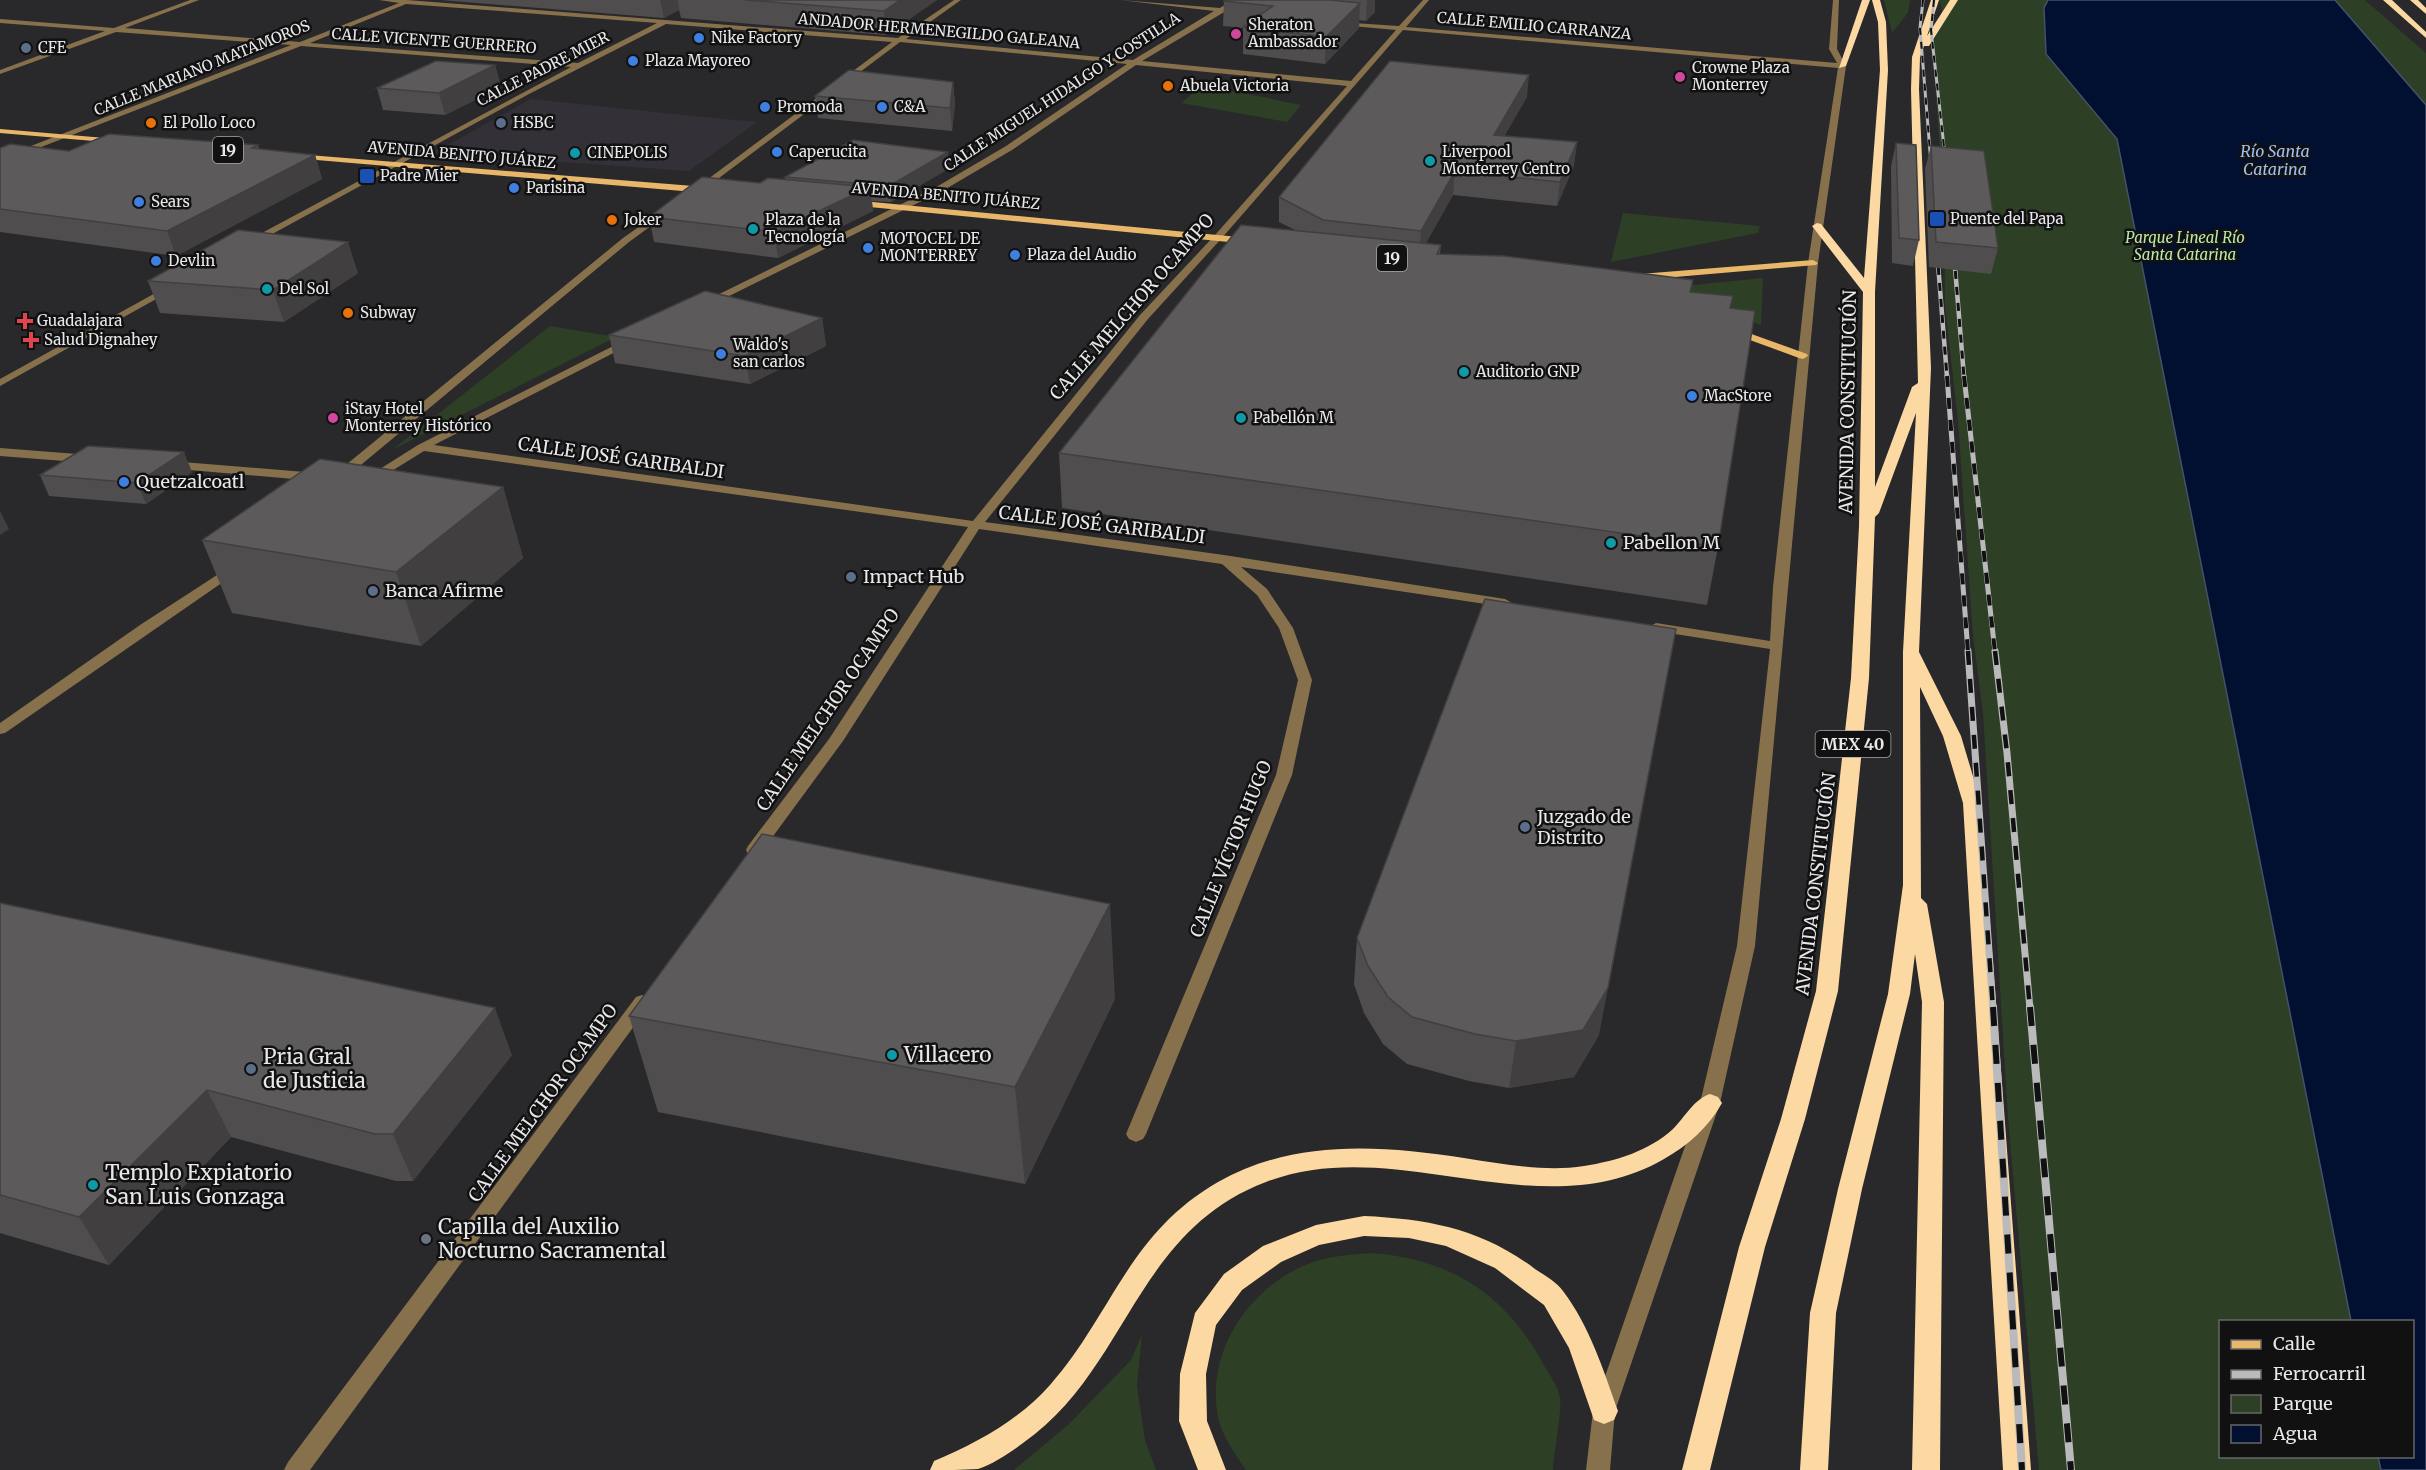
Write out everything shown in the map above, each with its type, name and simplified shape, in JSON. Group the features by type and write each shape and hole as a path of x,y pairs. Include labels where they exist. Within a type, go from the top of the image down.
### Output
{"highway":[{"path":"1842,66 1866,0"},
{"name":"AVENIDA CONSTITUCIÓN","path":"1696,1470 1752,1246 1793,1119 1827,991 1860,678 1868,526 1869,292 1884,69 1882,22 1876,0"},
{"name":"MEX 40","path":"1814,1470 1823,1313 1850,1189 1899,994 1913,885 1911,652 1925,368 1915,89 1917,57 1935,0"},
{"path":"1917,57 1954,0"},
{"path":"2387,0 2426,36"},
{"path":"2414,0 2426,12"},
{"path":"1817,226 1869,292"},
{"path":"1868,526 1925,368"},
{"path":"1911,652 1952,736 1972,803 2017,1470"},
{"path":"1913,885 1933,1002 1926,1470"},
{"path":"944,1470 981,1456 1020,1429 1059,1395 1098,1342 1154,1251 1203,1203 1257,1174 1311,1160 1359,1156 1419,1160 1488,1172 1539,1177 1592,1176 1632,1166 1674,1143 1710,1103"},
{"path":"1212,1470 1193,1421 1193,1374 1204,1322 1233,1282 1272,1254 1316,1235 1364,1226 1409,1228 1450,1236 1504,1260 1553,1297 1581,1344 1604,1411"}],"main road":[{"path":"0,131 128,142"},
{"name":"AVENIDA BENITO JUÁREZ","path":"282,155 711,190"},
{"name":"AVENIDA BENITO JUÁREZ","path":"837,201 1263,243"},
{"path":"1626,278 1813,263"},
{"path":"1717,325 1803,356"}],"street":[{"path":"0,72 196,0"},
{"name":"ANDADOR HERMENEGILDO GALEANA","path":"382,0 899,40 1354,84"},
{"path":"682,202 899,40 958,0"},
{"path":"1123,0 1233,11"},
{"name":"CALLE MIGUEL HIDALGO Y COSTILLA","path":"696,309 906,207 1008,148 1134,63 1237,0"},
{"name":"CALLE MELCHOR OCAMPO","path":"747,860 835,741 975,526 1144,317 1218,237 1426,0"},
{"path":"1598,1470 1604,1411 1710,1103 1746,946 1817,226 1842,66 1833,50 1836,0"},
{"name":"CALLE MARIANO MATAMOROS","path":"0,161 410,1"},
{"name":"CALLE PADRE MIER","path":"248,245 392,164 579,65 676,17"},
{"name":"CALLE VICENTE GUERRERO","path":"0,21 579,65"},
{"name":"CALLE EMILIO CARRANZA","path":"1332,22 1842,66"},
{"path":"338,478 626,240 672,208"},
{"path":"0,383 176,285"},
{"path":"163,465 338,478 364,483 422,447 644,334"},
{"name":"CALLE JOSÉ GARIBALDI","path":"422,447 1224,559 1518,605"},
{"path":"0,452 105,460"},
{"name":"CALLE VÍCTOR HUGO","path":"1136,1134 1284,775 1305,680 1286,628 1262,592 1224,559"},
{"path":"0,730 242,563"},
{"path":"1647,626 1777,646"},
{"name":"CALLE MELCHOR OCAMPO","path":"296,1470 649,993"}],"shaded area":[{"path":"531,99 757,122 689,171 433,153"}],"green space":[{"path":"1884,0 1910,0 1908,13 1892,33"},
{"name":"Parque Lineal Río Santa Catarina","path":"1939,0 2365,0 2426,53 2426,1470 2039,1470 2008,1118 1983,713 1973,636 1958,422 1945,306 1944,204 1932,43 1942,22"},
{"path":"1203,85 1301,105 1287,122 1181,103"},
{"path":"1623,213 1760,226 1758,233 1611,262"},
{"path":"1763,278 1761,325 1663,288"},
{"path":"550,326 616,337 392,450"},
{"path":"1372,1253 1426,1263 1449,1272 1471,1283 1509,1315 1526,1336 1559,1393 1560,1413 1553,1470 1246,1470 1229,1445 1223,1431 1218,1417 1216,1392 1219,1368 1226,1344 1237,1323 1252,1303 1270,1286 1291,1272 1327,1258"},
{"path":"1142,1334 1137,1386 1145,1440 1156,1470 1014,1470 1069,1424 1131,1360"}],"water":[{"name":"Río Santa Catarina","path":"2048,0 2335,0 2426,105 2426,1470 2381,1470 2378,1458 2414,1458 2414,1320 2351,1320 2117,139 2046,54 2044,8"}],"building":[{"path":"745,0 900,0 884,11"},
{"path":"1224,0 1330,0 1360,3 1326,37 1243,27 1273,6"},
{"path":"436,61 495,65 439,93 377,88"},
{"name":"Liverpool Monterrey Centro","path":"1390,61 1529,75 1494,135 1577,142 1560,182 1455,171 1421,231 1323,220 1279,197"},
{"path":"849,70 953,82 950,108 815,96"},
{"name":"Sears","path":"109,134 258,145 252,148 315,155 167,231 0,209 0,148 10,144 69,151"},
{"path":"853,140 948,152 889,186 785,177"},
{"path":"1896,143 1916,145 1919,240 1899,238"},
{"path":"1931,146 1984,151 1998,248 1936,242"},
{"path":"702,177 760,183 768,178 870,187 774,232 649,217"},
{"path":"1241,225 1441,245 1437,254 1504,256 1693,280 1690,292 1733,296 1730,308 1755,311 1718,547 1059,453"},
{"path":"238,230 348,242 273,290 148,281"},
{"path":"705,291 822,318 745,356 609,335"},
{"path":"88,446 184,452 137,483 40,475"},
{"path":"320,459 503,487 396,572 202,540"},
{"name":"Juzgado de Distrito","path":"1485,599 1676,629 1608,988 1583,1030 1516,1041 1475,1034 1412,1017 1388,997 1368,966 1357,938"},
{"path":"762,834 1110,904 1015,1087 629,1016"},
{"name":"Pria Gral de Justicia","path":"0,903 495,1008 393,1134 375,1134 207,1090 79,1217 0,1195"}],"railway":[{"path":"1923,0 1920,28 1931,164"},
{"path":"1934,0 1931,30 1946,165"},
{"path":"1937,251 1947,377"},
{"path":"1954,255 1964,377"},
{"path":"1947,376 1968,652"},
{"path":"1964,376 1995,652"},
{"path":"1968,651 1993,1009"},
{"path":"1995,651 2007,753 2030,1009"},
{"path":"1993,1007 2022,1470"},
{"path":"2030,1007 2071,1470"}],"place":[{"name":"Sheraton Ambassador","path":"1236,34"},
{"name":"Nike Factory","path":"699,38"},
{"name":"CFE","path":"26,48"},
{"name":"Plaza Mayoreo","path":"633,61"},
{"name":"Crowne Plaza Monterrey","path":"1680,77"},
{"name":"Abuela Victoria","path":"1168,86"},
{"name":"Promoda","path":"765,107"},
{"name":"C&A","path":"882,107"},
{"name":"El Pollo Loco","path":"151,123"},
{"name":"HSBC","path":"501,123"},
{"name":"Caperucita","path":"777,152"},
{"name":"CINEPOLIS","path":"575,153"},
{"name":"Liverpool Monterrey Centro","path":"1430,161"},
{"name":"Padre Mier","path":"367,176"},
{"name":"Parisina","path":"514,188"},
{"name":"Sears","path":"139,202"},
{"name":"Puente del Papa","path":"1937,219"},
{"name":"Joker","path":"612,220"},
{"name":"Plaza de la Tecnología","path":"753,229"},
{"name":"MOTOCEL DE MONTERREY","path":"868,248"},
{"name":"Plaza del Audio","path":"1015,255"},
{"name":"Devlin","path":"156,261"},
{"name":"Del Sol","path":"267,289"},
{"name":"Subway","path":"348,313"},
{"name":"Guadalajara","path":"25,321"},
{"name":"Salud Dignahey","path":"31,340"},
{"name":"Waldo's san carlos","path":"721,354"},
{"name":"Auditorio GNP","path":"1464,372"},
{"name":"MacStore","path":"1692,396"},
{"name":"iStay Hotel Monterrey Histórico","path":"333,418"},
{"name":"Pabellón M","path":"1241,418"},
{"name":"Quetzalcoatl","path":"124,482"},
{"name":"Pabellon M","path":"1611,543"},
{"name":"Impact Hub","path":"851,577"},
{"name":"Banca Afirme","path":"373,591"},
{"name":"Juzgado de Distrito","path":"1525,827"},
{"name":"Villacero","path":"892,1055"},
{"name":"Pria Gral de Justicia","path":"251,1069"},
{"name":"Templo Expiatorio San Luis Gonzaga","path":"93,1185"},
{"name":"Capilla del Auxilio Nocturno Sacramental","path":"426,1239"}]}
